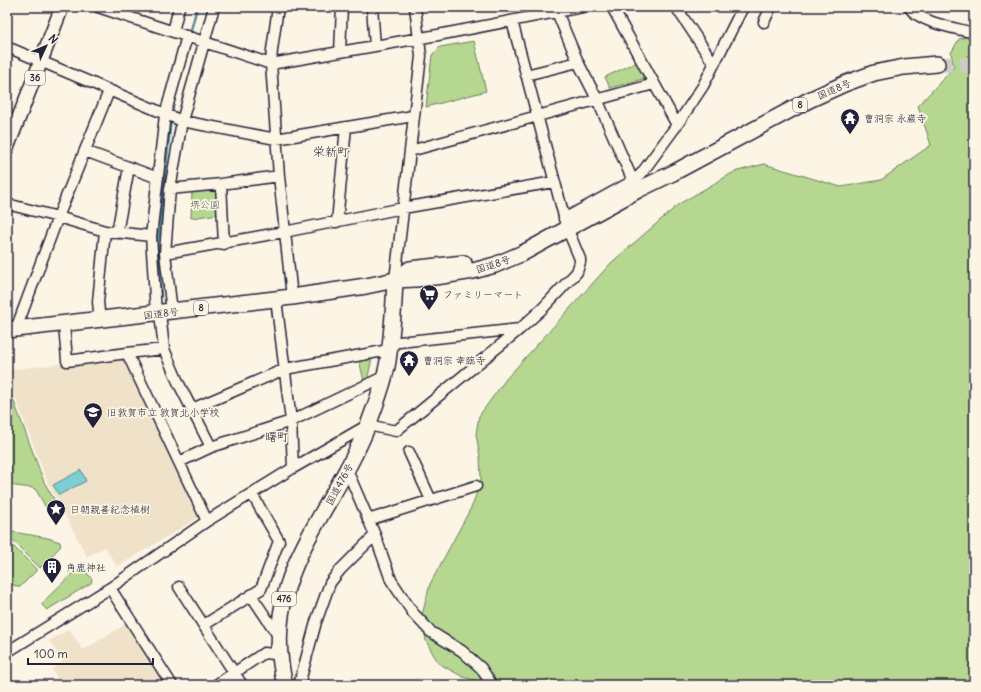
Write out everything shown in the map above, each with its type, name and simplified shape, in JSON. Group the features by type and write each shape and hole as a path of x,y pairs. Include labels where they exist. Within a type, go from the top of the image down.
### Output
{"highway":[{"name":"国道8号","path":"11,330 292,297 395,280 442,276 473,271 495,265 523,253 636,185 673,173 809,100 844,84 874,73 904,67 937,64"},
{"path":"568,228 524,264 497,275 467,283 420,288 409,287 395,280 410,269 466,263 490,257 538,234 568,228"},
{"name":"国道476号","path":"285,685 281,668 280,649 281,612 285,594 297,559 347,470 368,425 383,377 390,347 395,280"}],"main road":[{"name":"36","path":"7,148 62,7"}],"street":[{"path":"98,7 271,64 419,39 512,21 534,12 557,12 582,7"},
{"path":"173,32 179,7"},
{"path":"211,447 178,382 164,349 163,313 165,253 170,189 182,121 214,7"},
{"path":"278,7 271,64 284,232 292,297"},
{"path":"340,52 342,7"},
{"path":"372,7 375,46"},
{"path":"395,280 421,56 416,7"},
{"path":"612,7 677,125"},
{"path":"676,7 714,64"},
{"path":"568,228 636,185 641,174 677,125 703,86 743,7"},
{"path":"909,7 913,13 938,24 974,33"},
{"path":"764,22 768,9"},
{"path":"557,12 578,62 598,99 636,185"},
{"path":"7,652 110,588 207,521 293,468 368,425 396,431 520,330 578,272 580,259 568,228 554,182 512,21"},
{"path":"163,313 151,236 165,115 187,36"},
{"path":"7,48 182,121 276,139 413,116"},
{"path":"526,74 578,62"},
{"path":"410,150 654,84"},
{"path":"11,330 109,91"},
{"path":"337,222 346,128"},
{"path":"85,151 158,178"},
{"path":"116,233 129,167"},
{"path":"170,189 279,176"},
{"path":"165,253 224,244 403,208 554,182"},
{"path":"221,184 224,244"},
{"path":"7,204 105,231 151,236"},
{"path":"100,320 98,302 105,231"},
{"path":"276,299 291,421 293,468"},
{"path":"64,324 67,361 164,349"},
{"path":"192,409 285,369 390,347 520,330"},
{"path":"127,353 207,521"},
{"path":"179,462 211,447 291,421 383,377"},
{"path":"409,452 431,500"},
{"path":"347,470 375,535 391,580 413,613 431,632 462,651 481,668 492,685"},
{"path":"368,520 476,486"},
{"path":"204,625 261,589 278,541 252,494"},
{"path":"298,685 316,622 330,583 340,570 375,535"},
{"path":"180,587 242,685"},
{"path":"110,588 172,685"},
{"path":"216,685 264,653 274,654 279,637 251,595"}],"shaded area":[{"name":"旧敦賀市立 敦賀北小学校","path":"125,356 201,516 117,567 105,547 87,557 47,481 7,376 7,370"},
{"path":"126,624 165,685 62,685 52,670 63,661 49,641 69,629 83,650"}],"green space":[{"path":"974,35 974,685 493,685 463,677 438,663 426,641 422,615 430,584 473,504 481,479 480,456 476,434 479,416 506,379 611,263 679,204 734,172 764,164 841,187 881,180 931,145 918,106 954,67 951,53 959,39"},
{"path":"474,41 486,91 426,107 432,55 440,47"},
{"path":"637,62 646,78 610,88 605,77"},
{"name":"堺公園","path":"217,190 219,214 191,218 192,192"},
{"path":"372,358 367,381 364,381 359,360"},
{"path":"7,383 44,482 55,501 47,507 36,490 33,488 15,486 7,482"},
{"path":"7,531 48,538 60,542 61,546 40,568 7,535"},
{"path":"7,542 9,542 36,569 36,571 20,587 7,583"},
{"path":"79,567 82,567 92,579 91,583 47,610 42,603"}],"water":[{"path":"81,470 86,481 59,495 53,485"}],"waterway":[{"path":"190,34 197,7"},
{"path":"172,114 174,99"},
{"path":"161,296 158,242 171,119"}],"tunnel":[{"path":"937,64 974,65"}],"place":[{"name":"曹洞宗 永巌寺","path":"850,135"},
{"name":"ファミリーマート","path":"429,311"},
{"name":"曹洞宗 幸臨寺","path":"409,377"},
{"name":"旧敦賀市立 敦賀北小学校","path":"93,429"},
{"name":"日朝親善紀念植樹","path":"56,526"},
{"name":"角鹿神社","path":"52,584"}],"district":[{"name":"栄新町","path":"331,152"},
{"name":"曙町","path":"277,437"}]}
